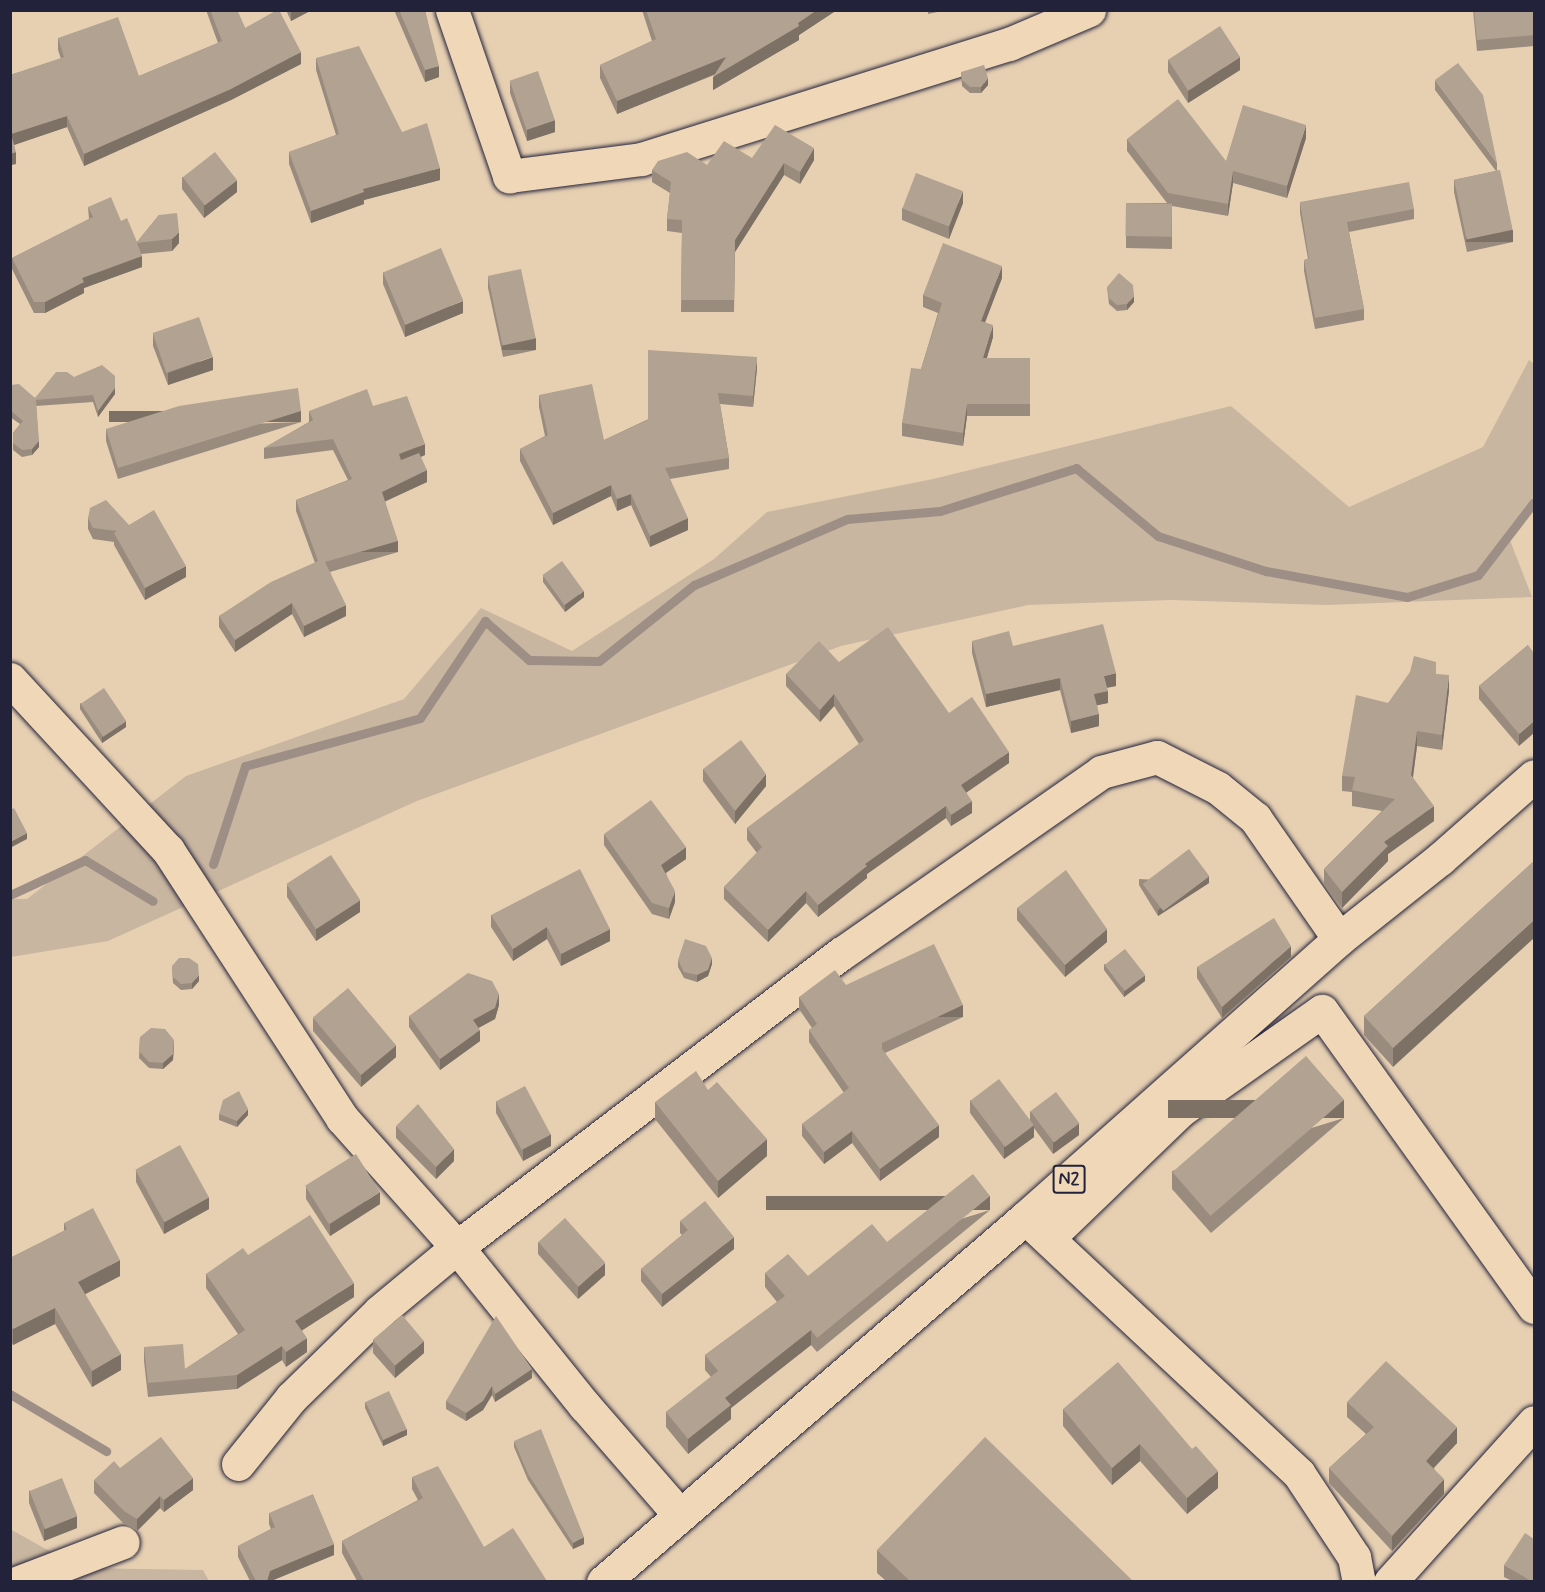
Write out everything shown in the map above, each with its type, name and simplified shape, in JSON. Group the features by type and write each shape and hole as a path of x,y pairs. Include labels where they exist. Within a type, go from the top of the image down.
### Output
{"main road":[{"path":"452,10 509,176 641,159 1009,44 1089,10"},
{"path":"10,679 168,850 342,1118 457,1247 585,1406 678,1513"},
{"path":"238,1464 291,1398 380,1311 457,1247 842,953 1101,772 1157,757 1218,788 1255,818 1339,939"},
{"name":"N2","path":"603,1581 678,1513 1036,1228 1339,939 1440,859 1534,776"},
{"path":"1359,1581 1354,1557 1299,1474 1036,1228 1181,1110 1322,1011 1534,1307"},
{"path":"1390,1581 1534,1422"},
{"path":"19,1581 123,1542"}],"shaded area":[{"path":"1529,360 1534,364 1534,495 1508,535 1532,597 1327,605 1171,600 1028,605 841,646 417,801 108,941 11,957 11,899 27,899 186,776 404,699 481,608 572,651 714,559 767,512 933,479 1231,406 1349,507 1483,447"},
{"path":"10,1529 80,1568 203,1570 209,1581 11,1581"}],"building":[{"path":"210,10 237,10 245,28 279,10 301,52 231,89 84,154 67,116 11,134 16,152 10,154 10,75 64,57 58,38 118,17 139,76 222,41"},
{"path":"399,10 425,10 439,66 425,70"},
{"path":"646,10 817,10 798,23 799,26 713,77 726,57 617,101 600,65 656,39"},
{"path":"1474,10 1534,10 1534,35 1477,40"},
{"path":"1220,26 1240,57 1188,91 1168,60"},
{"path":"359,46 402,132 427,123 440,168 363,189 364,192 311,211 289,152 339,134 316,58"},
{"path":"1458,63 1483,95 1497,163 1435,80"},
{"path":"984,65 988,78 981,87 970,87 962,80 961,72"},
{"path":"538,71 555,120 527,130 510,81"},
{"path":"1178,99 1226,161 1243,105 1306,125 1287,186 1233,171 1228,204 1168,193 1127,139"},
{"path":"775,125 814,148 800,172 784,163 735,240 734,300 681,300 682,220 667,219 671,182 652,170 658,161 687,152 707,165 724,141 752,158"},
{"path":"215,152 237,180 205,206 183,177"},
{"path":"1500,170 1513,230 1467,239 1454,180"},
{"path":"916,173 963,191 949,226 902,208"},
{"path":"1409,182 1414,209 1347,222 1364,309 1315,318 1304,260 1309,259 1300,202"},
{"path":"111,197 121,221 127,218 137,242 159,215 177,213 179,232 172,239 137,243 142,256 82,278 84,282 45,302 34,302 12,258 93,217 88,207"},
{"path":"1126,203 1172,204 1171,237 1125,236"},
{"path":"943,243 1002,266 981,321 993,325 983,358 1030,358 1030,404 967,404 963,433 902,423 911,368 921,369 942,303 923,295"},
{"path":"441,248 463,300 405,325 383,273"},
{"path":"521,269 536,338 503,346 488,276"},
{"path":"1119,273 1133,285 1134,296 1127,304 1117,305 1109,298 1107,287"},
{"path":"199,317 213,357 166,373 153,333"},
{"path":"648,350 757,357 753,396 718,393 729,458 665,468 688,518 650,536 631,494 617,499 611,485 553,513 520,449 548,435 539,395 592,384 604,440 648,420"},
{"path":"102,365 115,376 115,388 98,411 93,395 36,400 39,441 32,449 22,450 13,443 13,433 23,421 10,410 10,385 19,384 35,398 56,372 67,372 74,377"},
{"path":"298,388 301,411 118,468 106,429 179,406"},
{"path":"367,389 373,406 407,396 425,444 399,454 401,460 419,453 427,470 382,492 398,541 325,562 346,605 304,626 292,603 235,640 219,616 271,582 318,561 296,500 352,479 333,439 264,448 313,420 309,411"},
{"path":"106,500 129,525 154,510 186,566 145,588 114,533 117,531 93,528 88,518 90,508"},
{"path":"562,561 584,591 564,605 543,575"},
{"path":"1103,624 1116,673 1104,676 1108,691 1094,694 1099,714 1071,721 1060,678 986,694 972,641 1009,631 1013,646"},
{"path":"888,627 949,713 972,697 1009,752 961,785 972,801 951,815 946,806 865,864 867,866 818,905 806,891 768,930 724,887 762,847 747,828 864,740 834,694 820,710 786,674 819,641 839,662"},
{"path":"1528,645 1534,653 1534,721 1519,734 1479,686"},
{"path":"1414,656 1436,662 1436,674 1449,675 1442,735 1417,731 1411,775 1434,806 1384,842 1388,846 1342,892 1324,869 1395,799 1352,790 1355,777 1342,776 1356,695 1388,703 1410,672"},
{"path":"104,688 126,721 103,737 81,704"},
{"path":"741,740 766,774 735,811 703,769"},
{"path":"651,800 686,847 661,865 675,891 669,908 652,903 604,834"},
{"path":"14,808 27,833 10,842 10,810"},
{"path":"1189,849 1209,876 1163,911 1143,884"},
{"path":"331,855 360,900 316,929 287,884"},
{"path":"1534,861 1534,920 1393,1048 1364,1016"},
{"path":"580,869 610,929 561,954 547,927 513,949 491,915"},
{"path":"1066,870 1107,929 1065,965 1017,908"},
{"path":"1274,918 1291,946 1222,1007 1197,967"},
{"path":"685,939 706,946 712,958 708,970 697,975 684,972 678,960"},
{"path":"934,944 963,1005 882,1043 882,1049 939,1125 880,1169 852,1131 824,1152 802,1124 849,1088 809,1030 817,1024 799,997 835,970 846,985"},
{"path":"1125,949 1145,975 1125,991 1105,965"},
{"path":"179,958 189,958 198,964 199,975 192,983 181,984 173,977 172,966"},
{"path":"468,973 492,981 499,994 495,1008 473,1020 480,1030 440,1059 409,1016"},
{"path":"348,988 396,1045 361,1075 313,1018"},
{"path":"151,1028 165,1029 174,1040 173,1054 163,1063 149,1062 139,1051 140,1037"},
{"path":"1306,1056 1344,1100 1210,1216 1172,1172"},
{"path":"696,1071 708,1090 717,1082 767,1139 718,1181 655,1102"},
{"path":"999,1079 1034,1125 1005,1147 970,1101"},
{"path":"525,1086 551,1135 522,1150 496,1101"},
{"path":"239,1091 248,1109 237,1121 219,1114 223,1100"},
{"path":"1056,1092 1079,1123 1054,1142 1030,1111"},
{"path":"418,1104 454,1149 436,1167 396,1126"},
{"path":"180,1145 209,1197 164,1222 135,1170"},
{"path":"356,1154 380,1192 329,1224 305,1186"},
{"path":"973,1174 990,1196 817,1338 811,1330 725,1398 731,1405 688,1439 666,1412 718,1371 705,1355 785,1296 765,1273 788,1254 808,1276 872,1224 887,1242"},
{"path":"705,1201 734,1237 662,1294 641,1269 688,1230 680,1221"},
{"path":"93,1208 120,1260 78,1282 121,1354 92,1371 55,1308 13,1329 10,1324 10,1258 67,1229 64,1223"},
{"path":"310,1215 354,1283 295,1321 307,1338 286,1352 282,1346 237,1375 148,1383 144,1347 183,1344 185,1369 245,1330 206,1274 243,1248 248,1255"},
{"path":"565,1218 605,1263 578,1287 538,1242"},
{"path":"402,1315 424,1341 395,1365 373,1339"},
{"path":"496,1316 532,1369 495,1394 492,1386 483,1401 466,1413 446,1401"},
{"path":"1386,1361 1457,1427 1426,1461 1444,1479 1392,1536 1329,1468 1374,1427 1347,1402"},
{"path":"1118,1362 1192,1449 1196,1446 1218,1471 1187,1498 1140,1444 1112,1468 1063,1409"},
{"path":"389,1391 407,1429 383,1440 365,1402"},
{"path":"541,1429 584,1537 573,1543 528,1474 514,1441"},
{"path":"161,1437 193,1478 164,1500 160,1496 137,1519 124,1511 94,1480 114,1461 120,1468"},
{"path":"985,1437 1133,1581 910,1581 877,1550"},
{"path":"438,1466 484,1547 513,1528 547,1581 364,1581 342,1541 423,1498 412,1477"},
{"path":"62,1478 77,1516 45,1529 30,1491"},
{"path":"313,1494 334,1544 270,1571 267,1581 256,1581 238,1546 275,1527 269,1513"},
{"path":"1525,1533 1534,1539 1534,1581 1504,1565"}],"waterway":[{"path":"213,864 245,766 420,718 485,621 529,660 599,661 694,585 847,519 940,511 1076,468 1158,536 1266,571 1407,597 1478,575 1534,502"},
{"path":"10,895 85,860 153,901"},
{"path":"10,1394 106,1451"}]}
